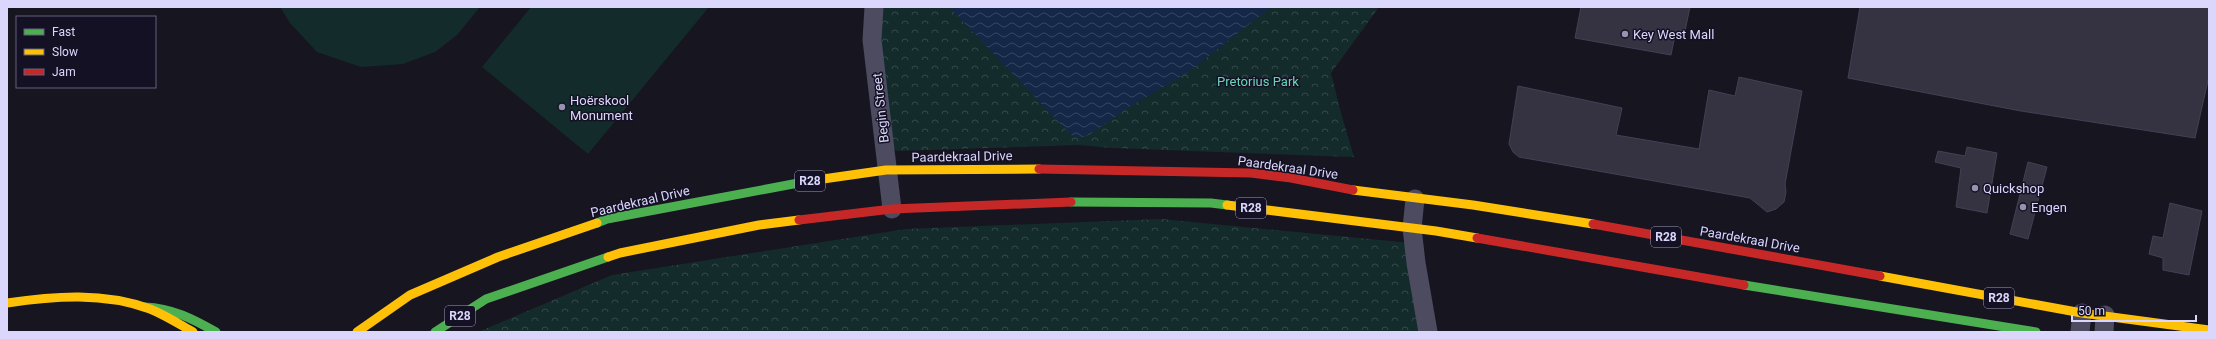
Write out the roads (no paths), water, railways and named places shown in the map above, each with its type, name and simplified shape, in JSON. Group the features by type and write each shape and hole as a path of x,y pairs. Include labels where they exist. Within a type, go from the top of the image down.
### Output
{"main road":[{"name":"Paardekraal Drive","path":"357,332 410,295 498,257 607,219 786,184 886,170 975,168 1252,174 1415,200 1473,205 1613,228 2082,313 2105,324 2209,330"},
{"name":"R28","path":"435,332 486,299 620,253 759,225 892,209 1089,201 1211,204 1475,236 1790,293 2036,332"},
{"path":"7,303 53,296 100,298 145,307 162,307 184,314 216,332"},
{"path":"145,307 193,332"}],"street":[{"name":"Begin Street","path":"874,7 872,40 886,170 892,209"},
{"path":"1415,200 1412,228 1416,263 1428,332"},
{"path":"2080,332 2082,313"}],"water":[{"path":"949,7 1271,7 1187,73 1129,107 1089,135 1079,138 1071,135"}],"place":[{"name":"Key West Mall","path":"1625,34"},
{"name":"Hoërskool Monument","path":"562,107"},
{"name":"Quickshop","path":"1975,188"},
{"name":"Engen","path":"2023,207"}],"park label":[{"name":"Pretorius Park","path":"1258,81"}]}
